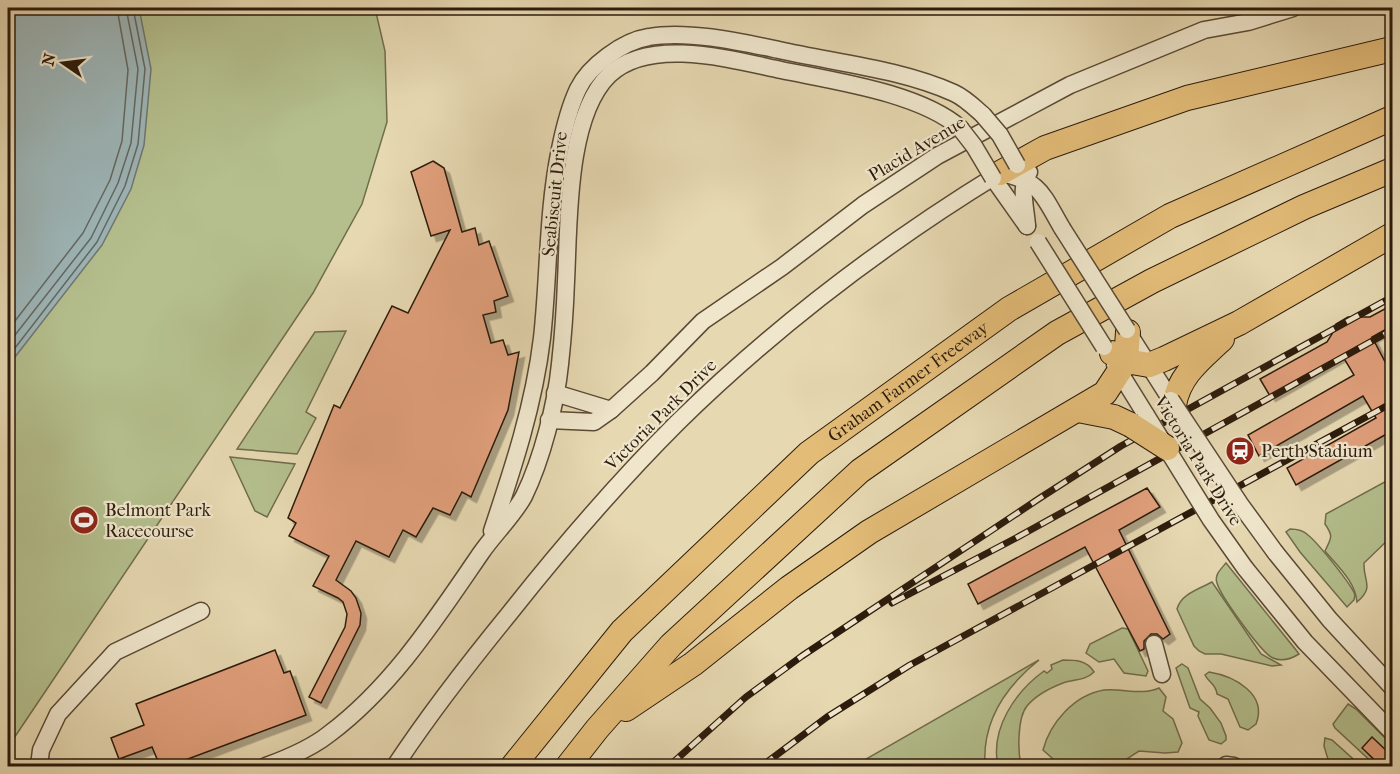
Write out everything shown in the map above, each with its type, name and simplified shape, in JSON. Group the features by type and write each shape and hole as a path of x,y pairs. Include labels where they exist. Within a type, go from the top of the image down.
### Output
{"highway":[{"path":"1008,174 1045,148 1187,98 1392,49"},
{"name":"Graham Farmer Freeway","path":"513,766 622,631 810,453 1009,309 1170,216 1392,118"},
{"path":"568,766 597,729 671,645 860,471 1057,333 1152,281 1304,207 1392,170"},
{"path":"597,729 693,664 789,588 868,532 1078,411 1105,393 1131,366 1239,323 1392,236"},
{"path":"1174,401 1177,390 1185,377 1239,323"},
{"path":"1128,333 1131,366"},
{"path":"1104,347 1131,366"},
{"path":"1078,411 1139,420 1167,448"}],"street":[{"name":"Placid Avenue","path":"611,410 703,321 782,267 863,205 937,156 1070,85 1204,30 1248,22 1293,8"},
{"name":"Seabiscuit Drive","path":"488,543 529,412 542,339 554,179 566,119 579,87 596,65 621,48 648,37 689,36 744,43 917,80 956,94 983,115 1000,135 1008,174 1028,226"},
{"name":"Seabiscuit Drive","path":"266,766 327,736 377,692 434,621 488,543 524,497 545,440 560,367 568,216 574,162 581,127 594,97 610,75 633,61 664,53 711,56 873,89 930,107 950,119 975,146 1008,174"},
{"path":"1008,174 1023,193 1028,226 1104,347"},
{"path":"1008,174 1032,183 1043,195 1128,333"},
{"name":"Victoria Park Drive","path":"395,766 418,731 560,549 678,422 731,373 857,268 940,210 1008,174"},
{"name":"Victoria Park Drive","path":"1131,366 1174,401 1240,504 1275,552 1329,620 1389,683"},
{"name":"Victoria Park Drive","path":"1131,366 1139,420"},
{"path":"555,393 611,410"},
{"path":"549,420 594,422 611,410"},
{"name":"Victoria Park Drive","path":"1167,448 1211,520 1245,568 1305,642 1392,732"},
{"path":"39,766 40,750 58,714 115,652 201,611"},
{"path":"1154,644 1162,674"}],"green space":[{"name":"Belmont Park Racecourse","path":"8,8 375,8 385,51 387,122 362,204 313,293 8,747"},
{"path":"346,331 306,412 316,418 297,454 237,449 315,332"},
{"path":"230,457 295,464 267,517 255,511"},
{"path":"1392,478 1392,536 1364,563 1367,588 1357,602 1353,587 1325,551 1331,538 1325,524 1326,514"},
{"path":"1290,529 1306,533 1341,573 1355,595 1354,600 1347,607 1300,552 1286,532"},
{"path":"1226,563 1299,654 1280,660 1273,658 1251,636 1225,599 1217,583 1217,575"},
{"path":"1212,582 1261,654 1281,665 1272,666 1221,654 1205,654 1194,646 1177,609 1182,599"},
{"path":"1122,628 1128,629 1148,671 1146,676 1124,673 1114,659 1099,662 1086,653 1090,644"},
{"path":"1039,660 1016,682 998,707 987,735 985,766 854,766"},
{"path":"1063,660 1084,663 1094,672 1083,678 1053,687 1031,702 1021,718 1019,752 1021,766 998,766 996,752 998,738 1007,713 1033,680 1044,671 1047,673 1052,669 1051,665"},
{"path":"1182,664 1188,668 1200,699 1221,723 1226,740 1221,744 1209,740 1198,716 1199,712 1190,708 1176,668"},
{"path":"1209,672 1238,682 1253,695 1258,713 1256,724 1248,730 1240,727 1228,699 1217,694 1205,675"},
{"path":"1159,688 1166,697 1163,711 1173,719 1182,743 1178,752 1139,751 1116,766 1061,766 1043,750 1057,720 1073,704 1083,698 1104,690 1139,692"},
{"path":"1348,704 1392,745 1392,766 1376,766 1335,728 1333,724"},
{"path":"1325,738 1332,740 1361,766 1330,766 1324,746"}],"water":[{"path":"8,8 139,8 151,69 144,145 131,189 102,245 8,366"}],"building":[{"path":"433,161 444,168 462,232 475,228 479,245 489,241 508,296 494,301 496,312 483,315 491,343 503,340 508,355 519,352 508,410 471,497 462,492 450,515 433,508 416,537 403,530 389,557 356,541 336,580 351,591 356,598 361,613 360,625 321,703 309,697 345,627 347,614 343,602 313,586 329,556 289,536 296,523 288,518 334,405 340,408 392,306 408,313 450,230 431,236 411,172"},
{"path":"1392,305 1392,326 1372,337 1392,375 1392,431 1296,485 1287,468 1376,418 1363,396 1259,456 1248,435 1354,375 1342,355 1270,396 1260,379 1327,342 1336,324 1348,317 1370,317"},
{"path":"1147,488 1160,507 1119,530 1170,634 1163,639 1157,634 1151,634 1144,641 1144,649 1140,651 1085,547 978,604 968,584"},
{"path":"275,650 284,673 290,671 306,715 169,766 160,766 152,747 119,759 111,738 144,725 136,704"},
{"path":"1372,737 1392,756 1392,766 1381,766 1362,748"}],"railway":[{"path":"669,766 746,697 802,656 1040,498 1121,446 1392,297"},
{"path":"892,603 1016,538 1392,330"},
{"path":"762,766 827,717 910,665 1392,403"}],"place":[{"name":"Perth Stadium","path":"1240,451"},
{"name":"Belmont Park Racecourse","path":"84,520"}]}
